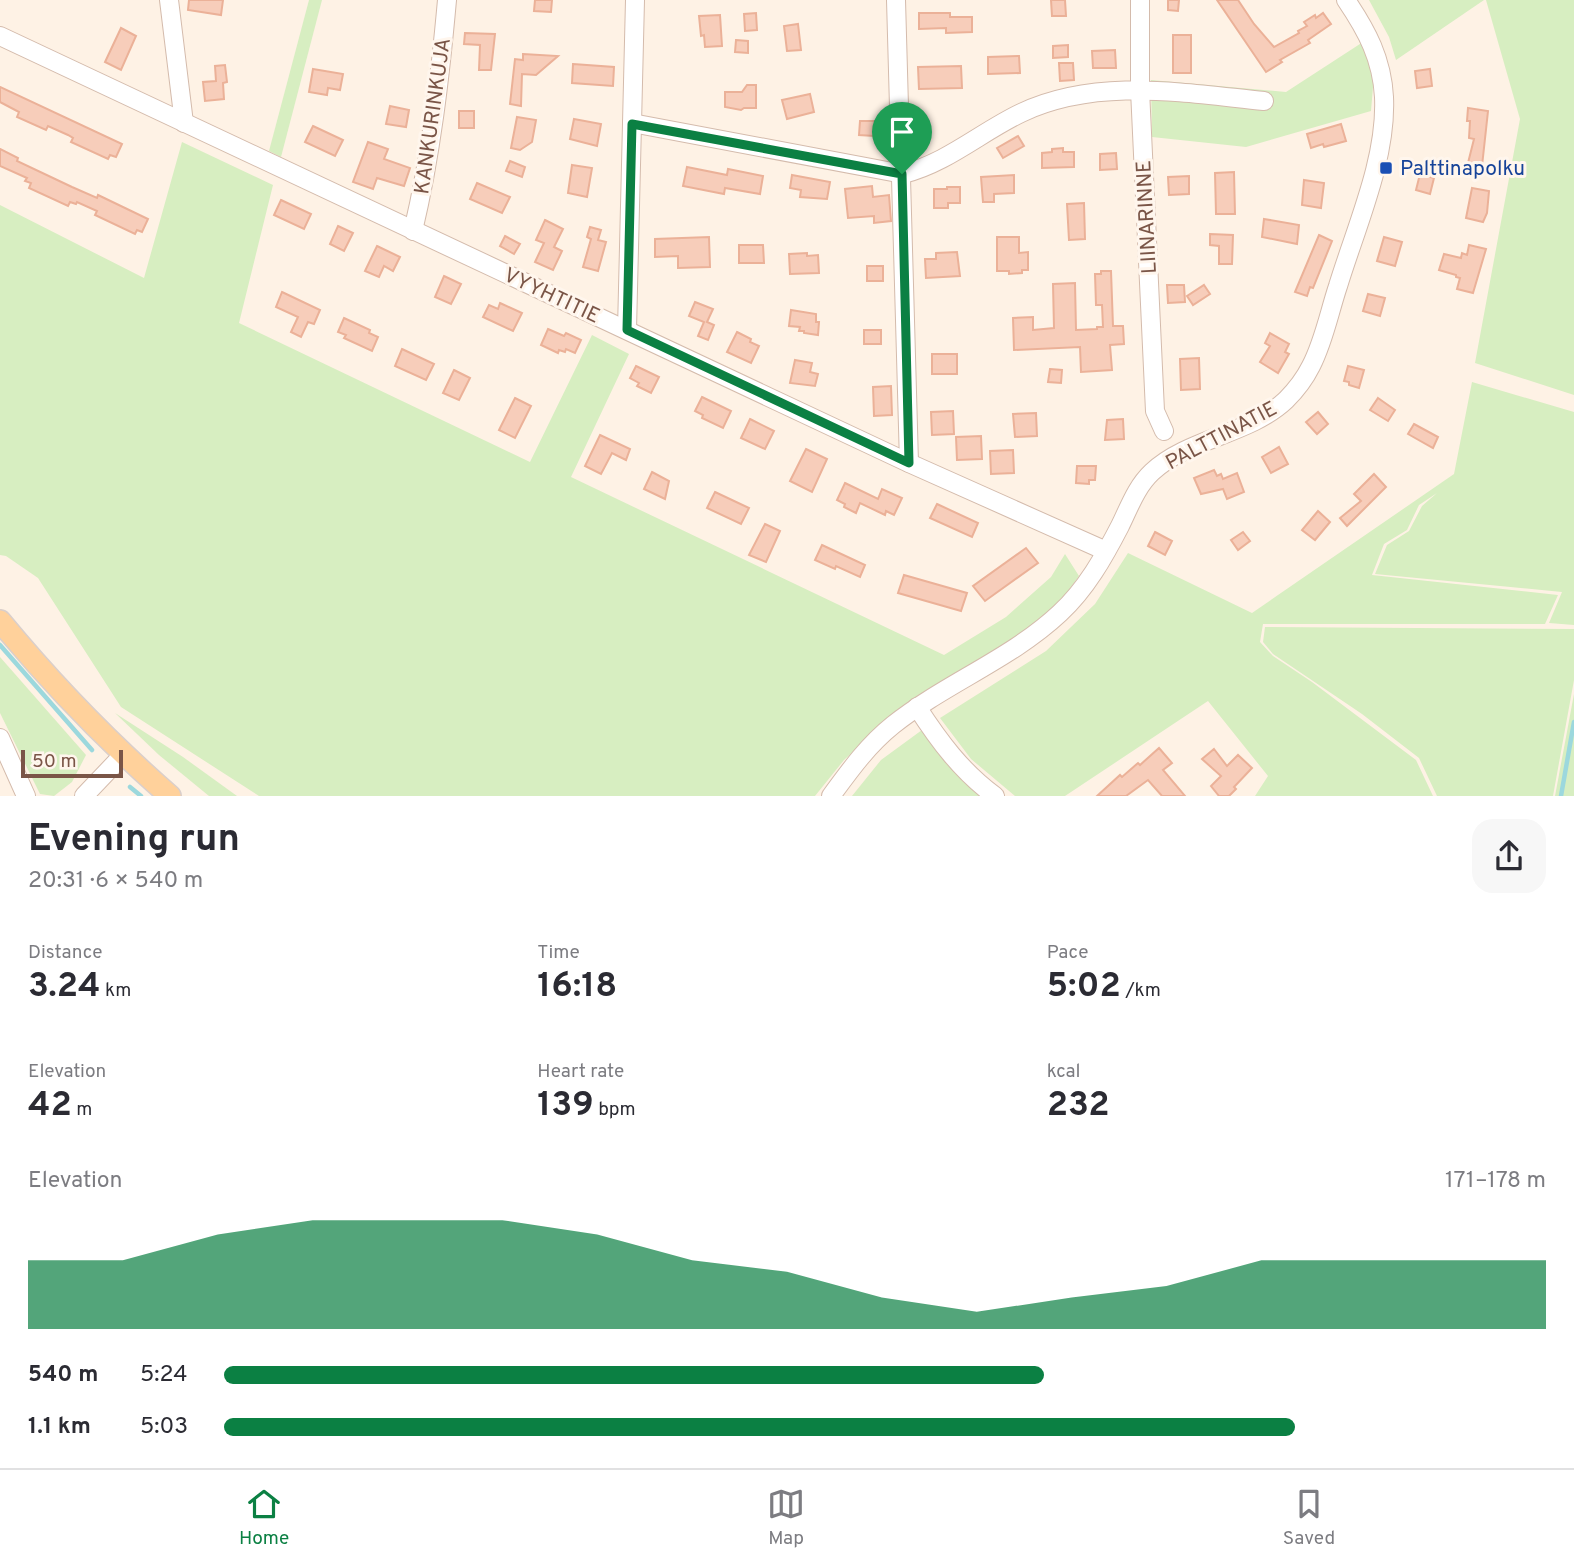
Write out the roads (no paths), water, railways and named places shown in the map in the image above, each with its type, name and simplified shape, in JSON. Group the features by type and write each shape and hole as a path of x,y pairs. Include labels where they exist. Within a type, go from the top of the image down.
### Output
{"main road":[{"path":"0,621 61,692 123,755 170,796"}],"street":[{"path":"169,0 184,122"},
{"name":"KANKURINKUJA","path":"413,231 434,124 447,0"},
{"path":"627,330 635,0"},
{"path":"896,0 909,463"},
{"name":"LIINARINNE","path":"1140,0 1140,90 1155,411 1164,431"},
{"name":"PALTTINATIE","path":"831,796 872,744 917,707 1031,637 1060,613 1079,593 1106,551 1136,494 1152,472 1171,458 1273,411 1292,394 1311,366 1379,152 1384,117 1381,70 1374,47 1346,0"},
{"name":"VYYHTITIE","path":"0,36 909,463 1106,551"},
{"path":"632,124 902,174 922,169 1021,113 1048,103 1089,94 1140,90 1264,101"},
{"path":"917,707 949,754 995,796"},
{"path":"0,738 26,796"},
{"path":"84,796 123,755"}],"waterway":[{"path":"0,645 92,750"},
{"path":"1561,796 1574,722"},
{"path":"130,787 141,796"}],"place":[{"name":"Palttinapolku","path":"1386,168"}]}
